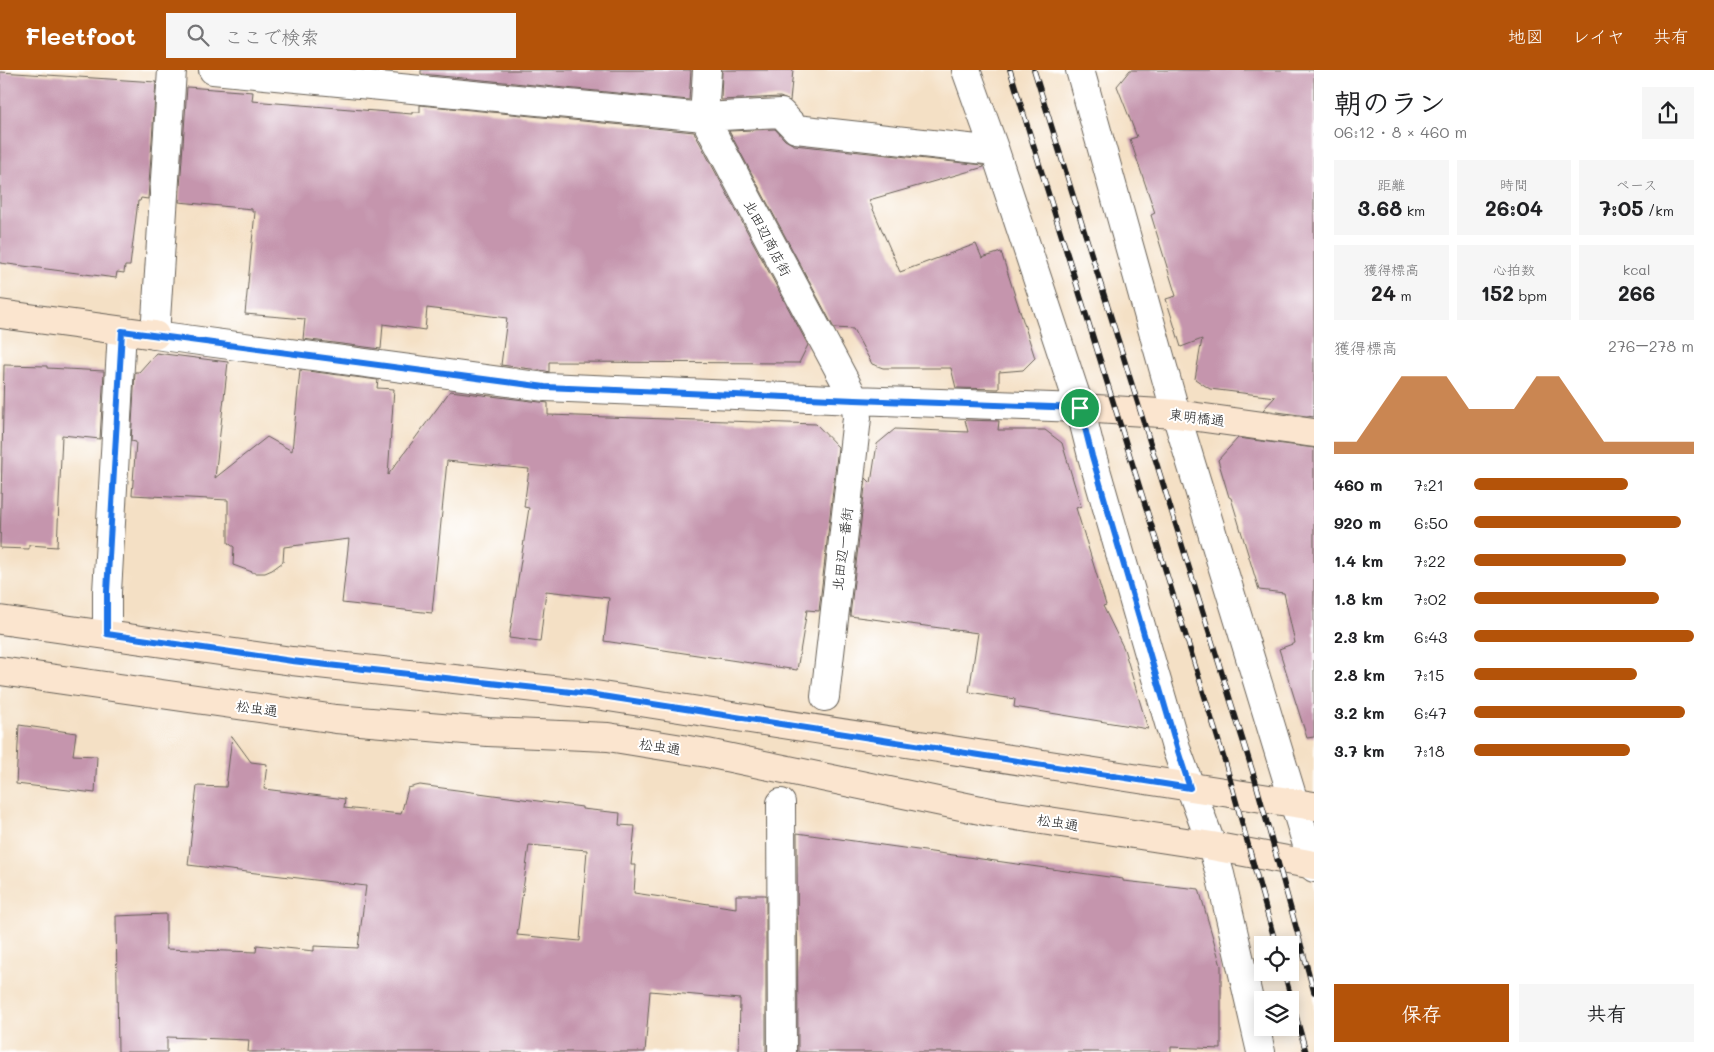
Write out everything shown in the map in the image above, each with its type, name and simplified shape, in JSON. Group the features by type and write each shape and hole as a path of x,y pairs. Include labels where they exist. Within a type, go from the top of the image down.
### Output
{"street":[{"path":"155,335 172,70"},
{"path":"213,70 704,117 781,113 796,129 995,151"},
{"path":"704,117 707,70"},
{"path":"966,70 995,151 1080,408 1094,465 1178,751 1212,846 1260,1052"},
{"path":"1080,70 1176,414 1304,804 1314,866"},
{"name":"北田辺商店街","path":"704,117 855,400"},
{"path":"0,314 545,387 1080,408"},
{"path":"107,634 107,592 122,331"},
{"name":"北田辺一番街","path":"825,697 857,418 855,400"},
{"name":"東明橋通","path":"1080,408 1176,414 1314,433"},
{"path":"0,620 81,633 107,634 292,661 589,694 1190,788 1304,804"},
{"name":"松虫通","path":"0,671 336,719 488,732 608,737 708,753 990,812 1212,846 1314,866"},
{"path":"781,803 782,1052"}],"building":[{"path":"421,70 691,70 689,100 421,74"},
{"path":"722,70 793,70 790,101 780,97 721,100"},
{"path":"1130,70 1314,70 1314,417 1263,410 1275,397 1210,389 1195,379 1202,339 1181,347 1166,299 1176,296 1151,215 1155,213 1130,139 1137,137 1117,86"},
{"path":"0,72 156,82 148,199 141,198 138,201 130,266 125,266 124,273 117,272 116,278 0,263"},
{"path":"187,87 253,92 252,101 412,114 412,112 420,112 420,105 694,132 808,345 799,363 549,362 549,372 501,365 507,318 427,308 425,330 383,324 381,349 303,339 305,319 245,314 255,212 252,212 252,209 179,202"},
{"path":"775,129 785,140 794,145 983,165 984,167 869,200 900,272 976,244 982,258 1001,252 1035,358 1023,370 999,372 999,389 956,388 951,368 883,368 872,364 853,329 834,328 729,131"},
{"path":"156,353 228,362 215,478 267,437 292,451 300,370 378,380 377,388 394,389 388,475 450,391 548,403 548,415 816,424 838,447 819,611 807,610 797,670 604,641 609,598 546,591 540,642 509,638 529,508 524,507 529,469 447,461 432,613 342,603 349,539 284,547 283,562 265,573 255,573 233,565 234,547 228,543 228,500 132,495 136,442 131,441 135,372 139,372"},
{"path":"4,365 47,366 47,368 104,371 100,439 62,435 57,547 29,545 29,549 0,548"},
{"path":"965,420 999,421 998,430 1045,430 1062,443 1081,506 1076,508 1106,605 1103,606 1124,649 1148,729 1014,707 1015,699 969,692 978,633 850,616 866,478 871,483 877,444 895,429 968,432"},
{"path":"1238,438 1314,448 1314,737 1307,738 1279,649 1295,643 1284,593 1259,590 1218,460"},
{"path":"19,725 76,733 73,755 97,756 95,793 16,784"},
{"path":"232,736 251,762 267,764 264,789 345,799 344,808 401,814 408,788 420,785 620,813 619,825 635,826 631,865 636,865 634,893 736,908 736,895 766,895 766,1052 739,1052 740,999 650,991 645,1052 248,1052 249,1040 167,1037 167,1052 118,1052 116,916 166,914 166,949 256,952 257,945 314,951 314,946 358,948 366,886 188,865 197,786 226,787","holes":["529,845 587,850 580,941 517,935"]},
{"path":"797,833 1123,879 1123,881 1199,889 1221,966 1221,1049 1171,1047 1171,1052 798,1052"}],"railway":[{"path":"1010,70 1226,765 1274,936"},
{"path":"1034,70 1254,776 1314,992"},
{"path":"1286,981 1306,1052"}],"route":[{"path":"122,331 545,387 1080,408 1092,456 1190,788 589,694 292,661 107,634 107,592 122,331"}]}
